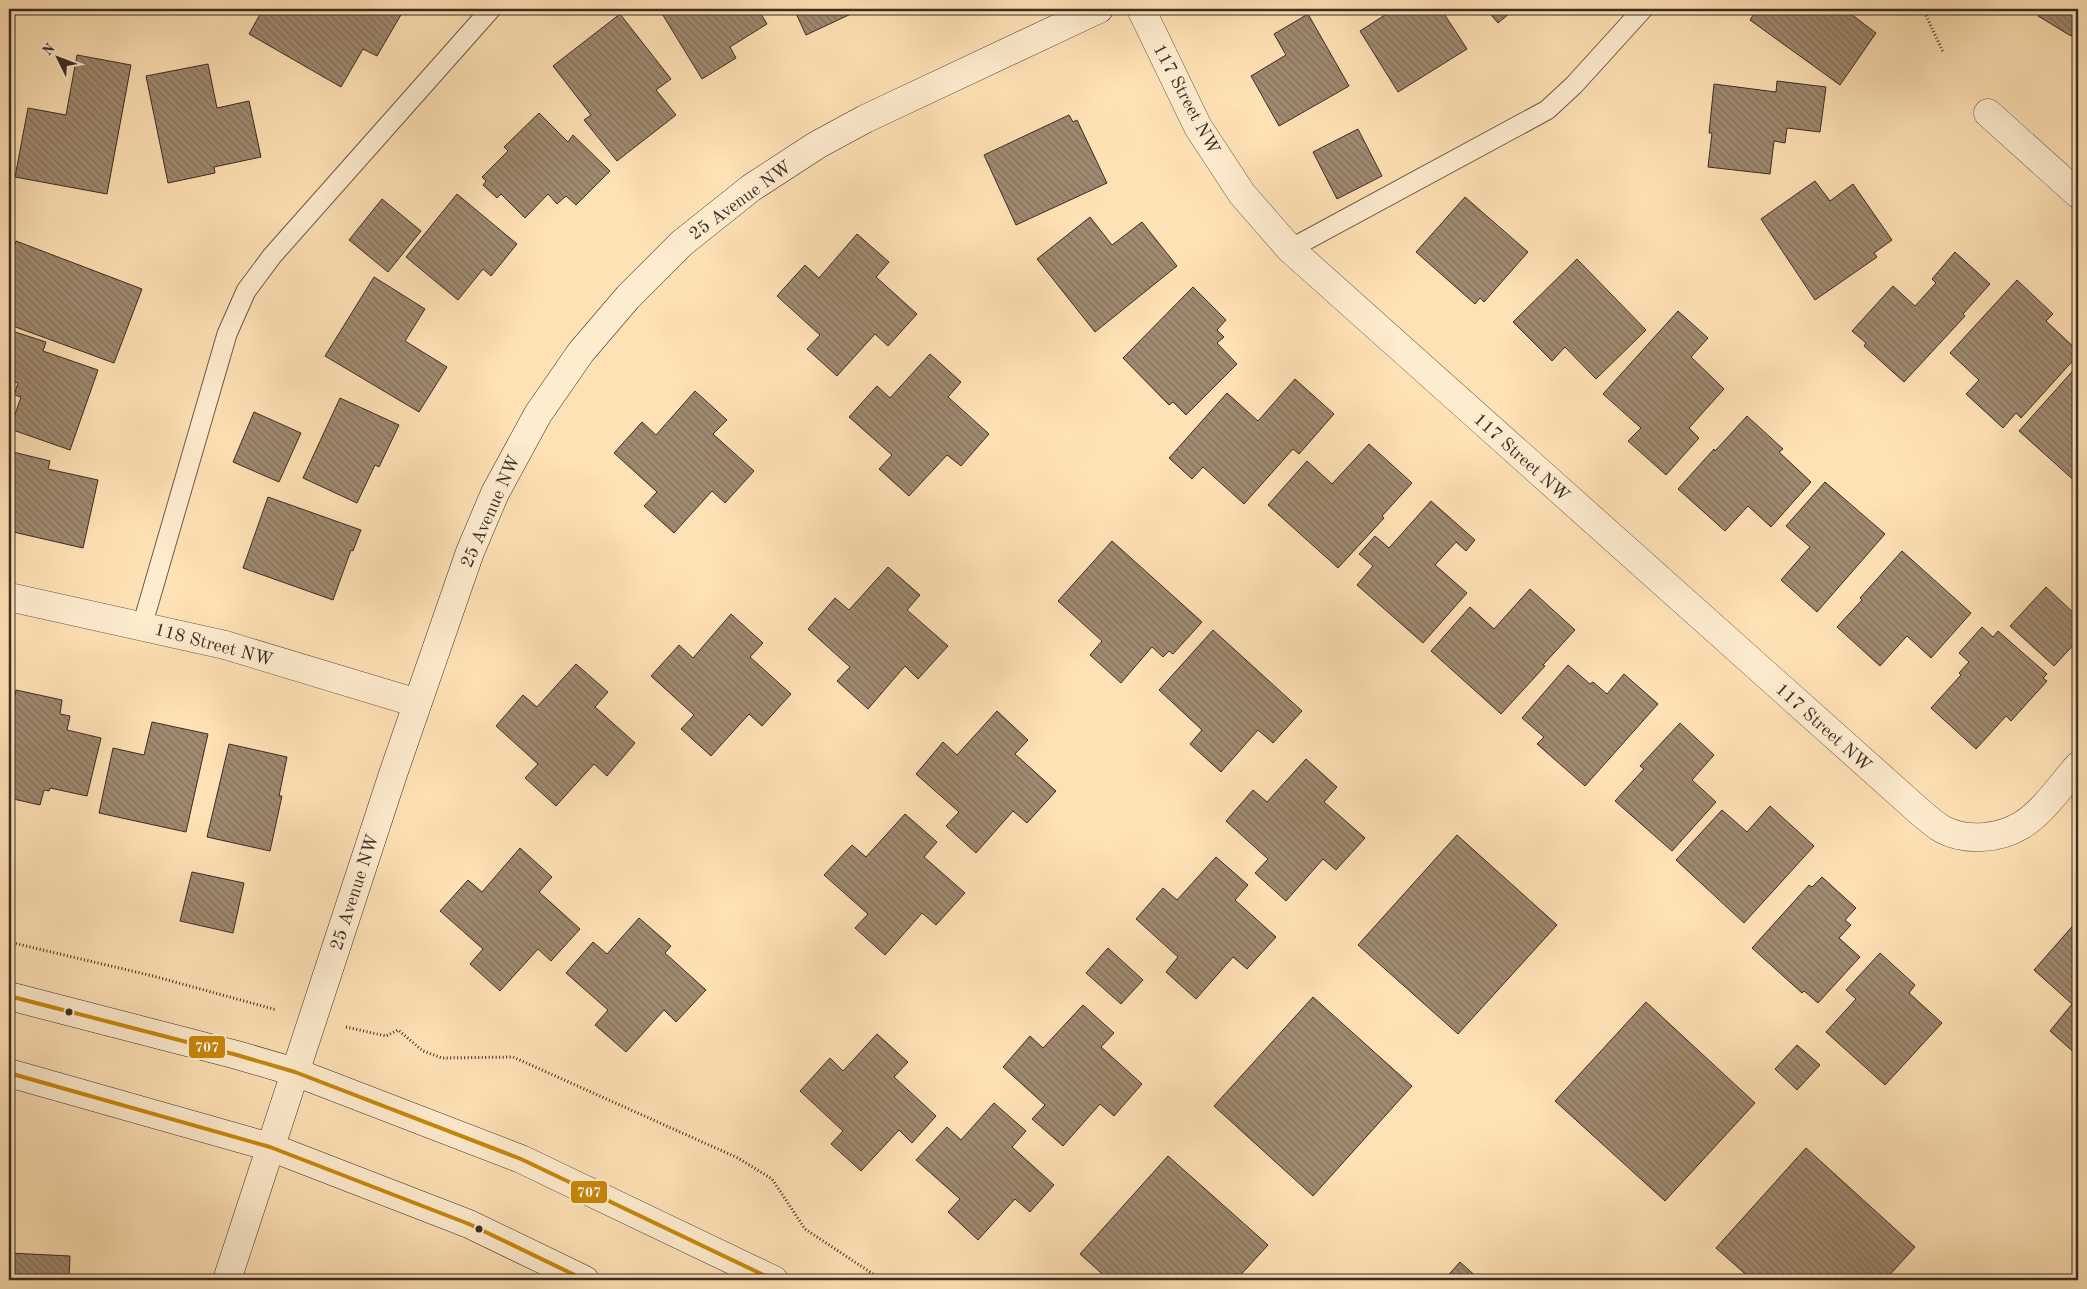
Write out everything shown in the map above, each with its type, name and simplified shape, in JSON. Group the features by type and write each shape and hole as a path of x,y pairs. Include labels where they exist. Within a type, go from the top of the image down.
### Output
{"street":[{"name":"25 Avenue NW","path":"227,1280 417,703 470,552 495,493 538,414 576,360 628,297 682,243 751,188 817,145 911,97 1099,9"},
{"name":"117 Street NW","path":"1141,9 1198,127 1242,194 1290,248 1920,812 1941,828 1957,835 1976,838 1998,835 2022,825 2042,807 2078,766"},
{"path":"1988,113 2078,194"},
{"name":"118 Street NW","path":"9,596 225,645 417,703"},
{"path":"9,996 237,1055 295,1072 521,1159 774,1280"},
{"path":"9,1073 270,1147 469,1224 585,1280"}],"lane":[{"path":"142,626 227,334 246,291 272,256 491,9"},
{"path":"1290,248 1547,110 1574,85 1643,9"}],"path":[{"path":"1923,9 1943,52"},
{"path":"9,942 153,976 254,1004"},
{"path":"386,1036 398,1030 423,1051 442,1058 512,1057 738,1158 772,1179 805,1229 882,1280"}],"building":[{"path":"263,9 395,9 402,13 377,56 363,49 341,87 249,34"},
{"path":"667,9 758,9 767,24 730,47 736,58 702,79 661,12"},
{"path":"794,9 852,9 853,13 806,35"},
{"path":"1385,9 1441,9 1467,49 1398,92 1360,31 1388,13"},
{"path":"1486,9 1515,9 1498,23"},
{"path":"1757,9 1849,9 1847,11 1876,33 1840,85 1750,20"},
{"path":"2043,9 2078,9 2078,25 2071,36 2038,16"},
{"path":"620,14 671,79 656,90 676,115 617,161 584,120 591,115 553,66"},
{"path":"1308,14 1349,86 1279,126 1251,76 1286,55 1274,34"},
{"path":"77,55 131,65 107,194 15,177 28,108 66,115"},
{"path":"208,64 217,108 249,101 261,157 214,167 215,173 168,183 146,76"},
{"path":"1777,81 1826,87 1820,132 1787,128 1785,143 1774,141 1770,174 1708,167 1712,133 1709,133 1714,84 1776,92"},
{"path":"539,113 568,142 573,135 610,171 576,205 566,196 557,204 548,194 525,218 501,194 497,198 483,185 486,181 482,177 508,151 504,147"},
{"path":"1069,115 1073,122 1077,120 1107,183 1016,225 984,155"},
{"path":"1358,129 1382,176 1337,199 1313,152"},
{"path":"1815,181 1830,201 1853,184 1892,240 1874,253 1877,257 1815,300 1761,219"},
{"path":"457,194 517,244 491,276 483,269 458,300 406,257"},
{"path":"1465,197 1528,252 1484,302 1480,298 1475,304 1416,252"},
{"path":"382,199 421,231 388,272 349,240"},
{"path":"1090,217 1112,245 1142,222 1177,266 1095,332 1037,259"},
{"path":"857,234 889,262 876,277 917,314 888,346 875,334 837,376 807,349 820,335 777,296 805,265 819,278"},
{"path":"16,241 142,289 114,363 10,325 14,312 9,310 9,261"},
{"path":"1955,252 1990,284 1963,314 1965,316 1904,382 1864,346 1866,343 1852,331 1893,286 1915,306 1936,283 1932,279"},
{"path":"1577,259 1646,330 1596,379 1565,347 1552,361 1513,322"},
{"path":"374,277 425,309 405,341 447,367 419,412 325,356"},
{"path":"2017,280 2053,314 2046,321 2078,351 2078,355 2021,418 2016,413 2003,428 1966,394 1979,380 1950,353"},
{"path":"1193,287 1226,320 1217,330 1224,337 1217,343 1237,364 1186,415 1173,402 1169,405 1123,358"},
{"path":"1678,311 1708,338 1691,357 1724,389 1689,428 1699,438 1666,475 1628,441 1641,428 1603,394"},
{"path":"9,330 46,342 43,351 98,370 70,450 10,429 21,397 14,395 18,383 9,380"},
{"path":"930,354 961,382 948,397 989,434 961,466 947,455 909,496 879,469 892,455 849,417 877,386 890,398"},
{"path":"2078,365 2078,484 2019,431"},
{"path":"1295,379 1334,414 1299,454 1293,449 1244,504 1203,467 1192,479 1169,458 1227,393 1258,421"},
{"path":"695,391 727,420 713,434 754,471 725,503 712,491 674,533 644,506 657,492 614,453 642,422 656,435"},
{"path":"340,398 399,425 379,467 375,465 357,503 303,478"},
{"path":"254,412 301,433 279,482 233,462"},
{"path":"1747,416 1783,449 1779,452 1811,482 1771,527 1748,506 1725,531 1678,489"},
{"path":"1369,444 1412,483 1382,516 1384,518 1338,568 1268,505 1307,461 1332,484"},
{"path":"9,451 50,461 48,469 98,480 83,548 9,531"},
{"path":"1825,482 1885,534 1817,612 1781,580 1810,547 1786,526"},
{"path":"268,497 361,530 353,551 351,550 333,600 243,568"},
{"path":"1431,501 1475,540 1466,551 1456,542 1435,565 1467,593 1423,643 1357,585 1373,566 1359,554 1375,536 1389,548"},
{"path":"1112,541 1202,622 1173,654 1169,651 1163,657 1152,647 1121,683 1090,655 1102,641 1058,601"},
{"path":"1902,551 1971,613 1931,658 1907,636 1880,666 1837,627"},
{"path":"888,567 920,595 907,610 948,646 918,679 905,666 868,709 837,681 850,667 808,629 835,598 849,610"},
{"path":"2046,587 2078,617 2078,640 2054,666 2010,626"},
{"path":"1530,589 1575,630 1501,714 1431,651 1470,607 1494,629"},
{"path":"731,614 763,643 750,657 791,694 762,726 749,714 711,756 681,729 694,715 651,676 679,645 693,658"},
{"path":"1982,627 1993,637 1998,631 2047,674 2043,678 2047,681 2011,721 2006,716 1976,749 1931,708 1961,675 1959,673 1969,662 1959,653"},
{"path":"1213,630 1302,711 1273,743 1258,730 1221,772 1190,744 1202,730 1159,690"},
{"path":"576,664 608,692 595,707 635,743 607,776 594,764 556,806 525,778 538,764 496,726 523,695 537,707"},
{"path":"1568,665 1590,684 1593,682 1607,694 1624,674 1658,704 1585,786 1537,744 1544,737 1522,718"},
{"path":"16,690 62,700 60,714 70,716 67,730 101,738 87,796 50,788 49,791 44,790 40,805 9,798 9,755 12,742 9,741 9,723"},
{"path":"997,711 1028,740 1015,754 1056,791 1027,823 1013,811 976,853 946,826 959,812 916,774 943,742 957,755"},
{"path":"152,722 208,734 186,832 99,813 113,748 144,755"},
{"path":"1680,723 1714,755 1692,780 1716,802 1672,851 1615,801 1644,769 1640,766"},
{"path":"229,744 287,757 279,796 282,796 270,851 207,837"},
{"path":"1306,759 1337,787 1324,802 1365,838 1336,870 1323,859 1286,901 1255,873 1268,859 1226,821 1253,790 1267,802"},
{"path":"1770,806 1814,846 1744,923 1676,860 1722,810 1747,832"},
{"path":"905,814 937,842 924,857 965,893 936,925 922,913 885,955 855,928 868,914 824,875 852,845 866,857"},
{"path":"1457,835 1557,925 1458,1034 1358,945"},
{"path":"520,848 552,877 539,892 580,929 551,961 538,949 500,991 470,964 483,949 440,911 468,880 482,892"},
{"path":"1216,857 1248,885 1235,900 1276,937 1247,969 1233,957 1196,999 1166,972 1178,957 1136,919 1163,888 1177,900"},
{"path":"192,872 244,883 233,933 180,921"},
{"path":"1822,877 1856,908 1845,920 1851,925 1839,938 1860,957 1818,1003 1804,991 1802,993 1752,948 1809,885 1812,887"},
{"path":"639,918 671,946 665,953 706,990 676,1022 664,1010 626,1052 595,1025 608,1010 566,973 593,942 607,954"},
{"path":"2077,921 2078,1056 2050,1031 2072,1004 2034,970"},
{"path":"1108,948 1143,980 1121,1004 1086,973"},
{"path":"1880,953 1915,985 1909,993 1942,1023 1885,1085 1826,1032 1856,999 1846,990"},
{"path":"1313,997 1412,1086 1313,1196 1214,1106"},
{"path":"1646,1002 1755,1103 1665,1201 1555,1101"},
{"path":"1083,1005 1114,1033 1101,1047 1142,1084 1114,1116 1100,1104 1063,1146 1032,1119 1045,1105 1003,1067 1030,1036 1043,1048"},
{"path":"877,1034 908,1062 894,1077 936,1116 912,1143 899,1130 861,1171 831,1144 843,1131 800,1091 830,1058 843,1071"},
{"path":"1797,1045 1820,1065 1797,1090 1775,1069"},
{"path":"994,1103 1026,1131 1012,1147 1054,1185 1030,1212 1015,1199 978,1240 948,1212 960,1199 916,1160 947,1127 961,1140"},
{"path":"1806,1148 1915,1247 1885,1280 1752,1280 1716,1248"},
{"path":"1168,1156 1268,1245 1236,1280 1109,1280 1080,1254"},
{"path":"9,1253 70,1256 69,1280 9,1280"},
{"path":"1460,1262 1480,1280 1444,1280"}],"transit line":[{"name":"707","path":"9,996 237,1055 295,1072 521,1159 774,1280"},
{"name":"707","path":"9,1073 270,1147 469,1224 585,1280"}]}
